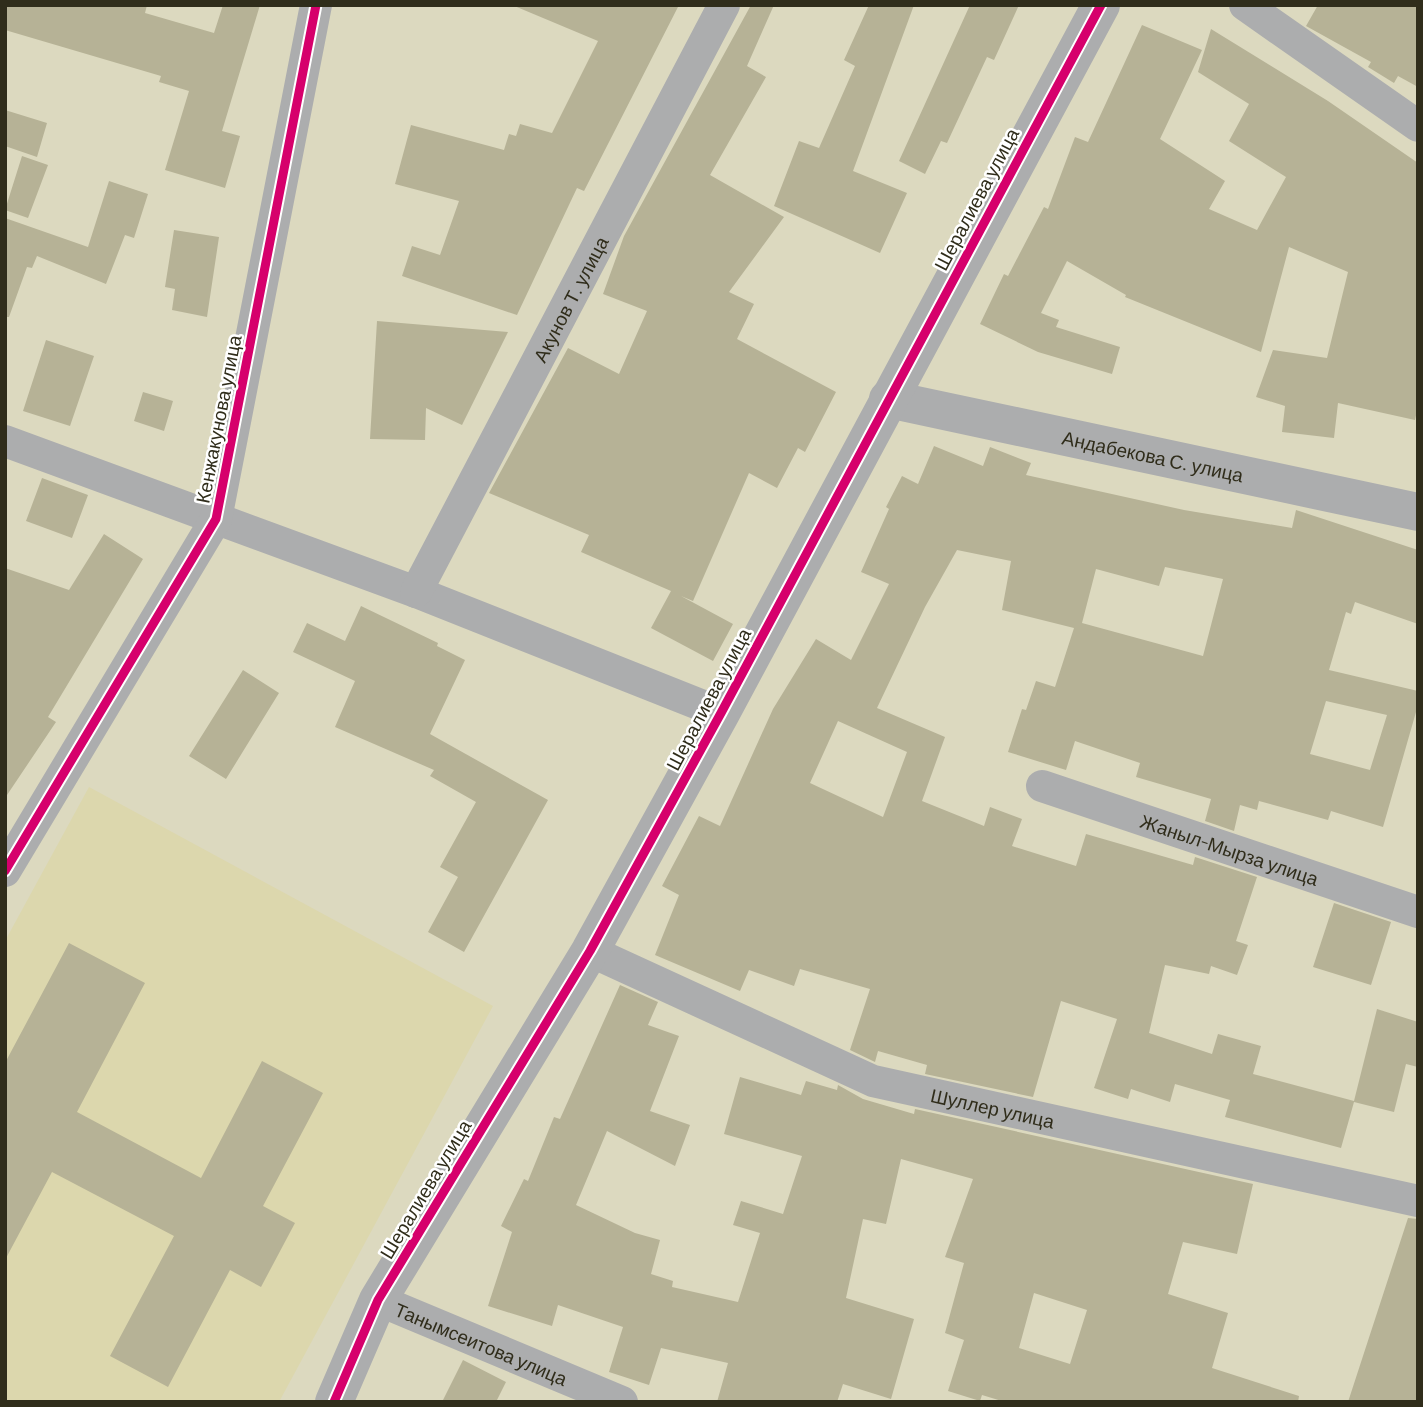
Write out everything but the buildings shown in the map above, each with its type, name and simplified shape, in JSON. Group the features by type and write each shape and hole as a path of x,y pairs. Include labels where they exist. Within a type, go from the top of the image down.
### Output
{"street":[{"name":"Кенжакунова улица","path":"5,870 216,519 316,5"},
{"name":"Акунов Т. улица","path":"416,592 724,5"},
{"name":"Шералиева улица","path":"334,1402 378,1300 590,951 721,713 1101,5"},
{"path":"1245,5 1418,126"},
{"name":"Андабекова С. улица","path":"888,399 1418,512"},
{"path":"5,442 416,592 721,713"},
{"name":"Жаныл-Мырза улица","path":"1042,786 1418,912"},
{"name":"Шуллер улица","path":"590,951 873,1081 1418,1201"},
{"name":"Танымсеитова улица","path":"378,1300 612,1400"}],"shaded area":[{"path":"89,787 493,1006 279,1402 5,1402 5,941"}],"cycle path":[{"path":"5,871 216,519 316,5"},
{"path":"334,1402 378,1300 590,951 721,713 1101,5"}]}
